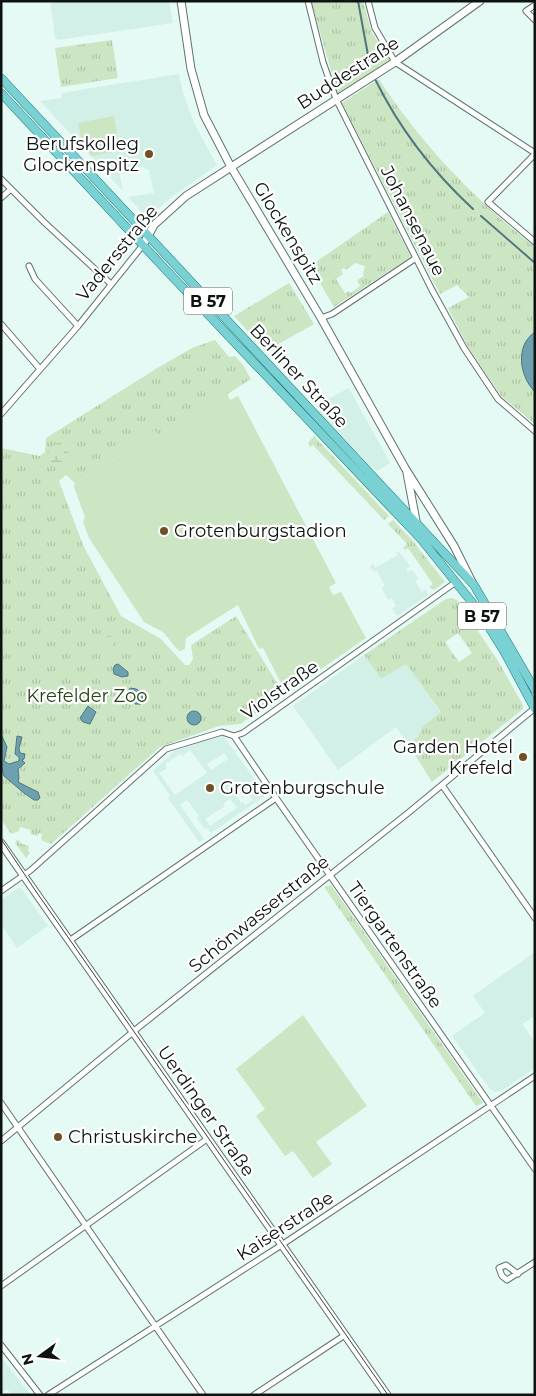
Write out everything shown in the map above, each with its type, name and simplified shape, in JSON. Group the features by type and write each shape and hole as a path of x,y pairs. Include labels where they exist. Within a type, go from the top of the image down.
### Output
{"main road":[{"name":"Glockenspitz","path":"181,1 191,69 204,115 231,167 321,318 405,468 454,546 474,585 535,690"},
{"name":"Buddestraße","path":"231,167 395,62 480,1"},
{"name":"Berliner Straße","path":"1,78 474,585"},
{"name":"Berliner Straße","path":"1,92 421,539 456,582"},
{"name":"Vadersstraße","path":"143,245 154,225 186,196 231,167"},
{"name":"Glockenspitz","path":"405,468 416,524 421,539"},
{"name":"B 57","path":"456,582 479,611 505,653 535,709"},
{"name":"Uerdinger Straße","path":"1,843 387,1395"}],"street":[{"name":"Johansenaue","path":"308,1 323,62 336,99 416,258 464,348 498,399 535,431"},
{"path":"368,1 375,28 395,62 535,154 488,202 535,242"},
{"path":"535,5 526,11 535,20"},
{"path":"1,179 111,284"},
{"path":"1,198 11,189"},
{"name":"Vadersstraße","path":"1,414 78,326 143,245"},
{"path":"321,318 332,314 416,258"},
{"name":"Vadersstraße","path":"28,266 35,279 78,326"},
{"path":"1,324 40,369"},
{"name":"Violstraße","path":"1,891 24,876 166,749 222,732 234,736 243,732 456,582"},
{"name":"Schönwasserstraße","path":"1,1141 133,1032 535,709"},
{"name":"Tiergartenstraße","path":"234,736 535,1169"},
{"path":"442,784 535,918"},
{"path":"69,941 276,798"},
{"name":"Kaiserstraße","path":"48,1395 282,1245 535,1076"},
{"path":"1,1103 203,1395"},
{"path":"1,1286 208,1139"},
{"path":"518,1274 535,1262"},
{"path":"254,1395 345,1335"},
{"path":"1,1345 40,1395"}],"shaded area":[{"path":"50,1 169,1 173,23 58,40 55,38"},
{"name":"Berufskolleg Glockenspitz","path":"179,74 183,93 195,125 217,165 173,196 147,218 128,197 154,193 149,170 141,167 119,170 123,191 40,101 62,98 61,93"},
{"path":"349,388 390,463 377,471 320,413 316,405"},
{"path":"396,552 399,552 410,566 406,569 408,572 412,570 418,578 415,581 422,592 426,589 428,595 397,616 392,608 396,606 392,598 388,600 382,588 385,586 377,571 374,572 370,566 373,564 375,568 398,555"},
{"path":"364,655 381,679 406,664 441,713 423,726 418,737 408,744 396,727 338,770 293,706"},
{"name":"Grotenburgschule","path":"222,734 266,795 211,833 207,828 205,829 197,818 199,816 187,800 180,805 204,839 199,842 168,798 170,796 153,771 174,751","holes":["190,750 207,773 175,795 159,773 167,768 165,764 180,754 182,756","224,753 228,759 211,770 207,764","240,782 253,800 245,805 243,802 241,803 233,789 236,787 235,785","230,799 237,808 210,826 205,819 225,806 224,803"]},
{"path":"18,888 21,888 48,926 17,948 1,924 1,900"},
{"path":"535,952 535,1016 522,1024 535,1042 535,1068 501,1091 495,1092 490,1089 452,1036 485,1013 473,996"},
{"path":"1,1357 31,1395 12,1395 7,1389 4,1392 1,1389 1,1374 4,1371 1,1368"}],"green space":[{"path":"311,1 363,1 372,33 390,60 338,95"},
{"path":"112,40 118,78 61,87 55,48"},
{"path":"379,79 412,126 450,169 491,210 535,247 535,332 526,339 524,367 527,380 535,392 535,424 501,396 468,347 448,308 469,297 457,285 440,294 342,103"},
{"path":"114,116 120,151 91,156 87,147 85,148 84,144 82,144 78,123"},
{"path":"388,212 411,257 334,307 310,266","holes":["355,263 365,266 364,276 357,280 360,286 351,293 349,291 345,293 336,279 343,274 341,270 344,268 346,270"]},
{"path":"289,283 314,324 266,351 234,316"},
{"name":"Krefelder Zoo","path":"215,340 229,357 235,356 251,379 159,438 134,448 75,483 66,475 59,481 83,545 121,616 161,639 185,665 189,665 193,659 191,645 236,616 283,696 240,724 219,726 160,747 51,844 41,840 42,834 39,833 38,836 30,834 31,830 20,827 19,831 11,834 1,819 1,448 40,456 45,452 46,438 159,367 192,348"},
{"path":"227,394 230,400 238,396 336,583 329,587 333,595 341,592 366,638 286,693 263,648 259,649 238,605 186,638 185,649 180,651 163,632 144,622 89,538 83,522 85,517 74,487 75,483 134,448 135,441 154,430 160,437"},
{"path":"316,435 318,435 394,515 392,516"},
{"path":"314,436 389,516 384,520 313,445 310,447 308,443"},
{"path":"60,441 72,458 57,468 48,459 50,457 47,451"},
{"path":"393,520 413,541 445,582 434,590 429,587 433,584 408,548 405,550 403,548 407,544 388,524"},
{"path":"453,598 458,601 498,661 523,705 523,709 432,782 408,744 418,737 423,726 441,712 406,664 381,679 364,655 446,599","holes":["458,633 472,653 459,662 445,642"]},
{"path":"113,635 115,640 110,649 107,650 104,643 106,642 105,637"},
{"path":"17,840 29,846 28,851 30,853 26,858 15,843"},
{"path":"331,885 483,1103 476,1106 324,887"},
{"path":"303,1015 367,1106 316,1142 332,1164 313,1178 293,1151 285,1156 256,1116 265,1109 236,1069"}],"water":[{"path":"535,332 535,392 525,378 522,352 524,345"},
{"path":"118,664 128,672 128,676 122,677 114,674 113,669"},
{"path":"130,688 143,693 141,704 135,704 135,697 128,692"},
{"path":"88,706 96,712 90,724 83,722 80,718"},
{"path":"194,711 199,713 201,718 199,723 194,725 189,723 187,718 189,713"},
{"path":"1,734 7,747 4,761 9,764 19,761 19,757 15,754 17,736 22,737 19,748 20,753 25,754 22,760 25,763 18,769 18,782 38,792 40,798 38,800 34,800 24,793 4,776 1,766"}],"waterway":[{"path":"358,1 370,66"},
{"path":"375,79 395,115 418,148 444,180 473,209"},
{"path":"481,216 535,263"}],"tram line":[{"path":"1,839 388,1395"}],"place":[{"name":"Berufskolleg Glockenspitz","path":"149,154"},
{"name":"Grotenburgstadion","path":"164,531"},
{"name":"Garden Hotel Krefeld","path":"523,757"},
{"name":"Grotenburgschule","path":"210,788"},
{"name":"Christuskirche","path":"58,1137"}]}
